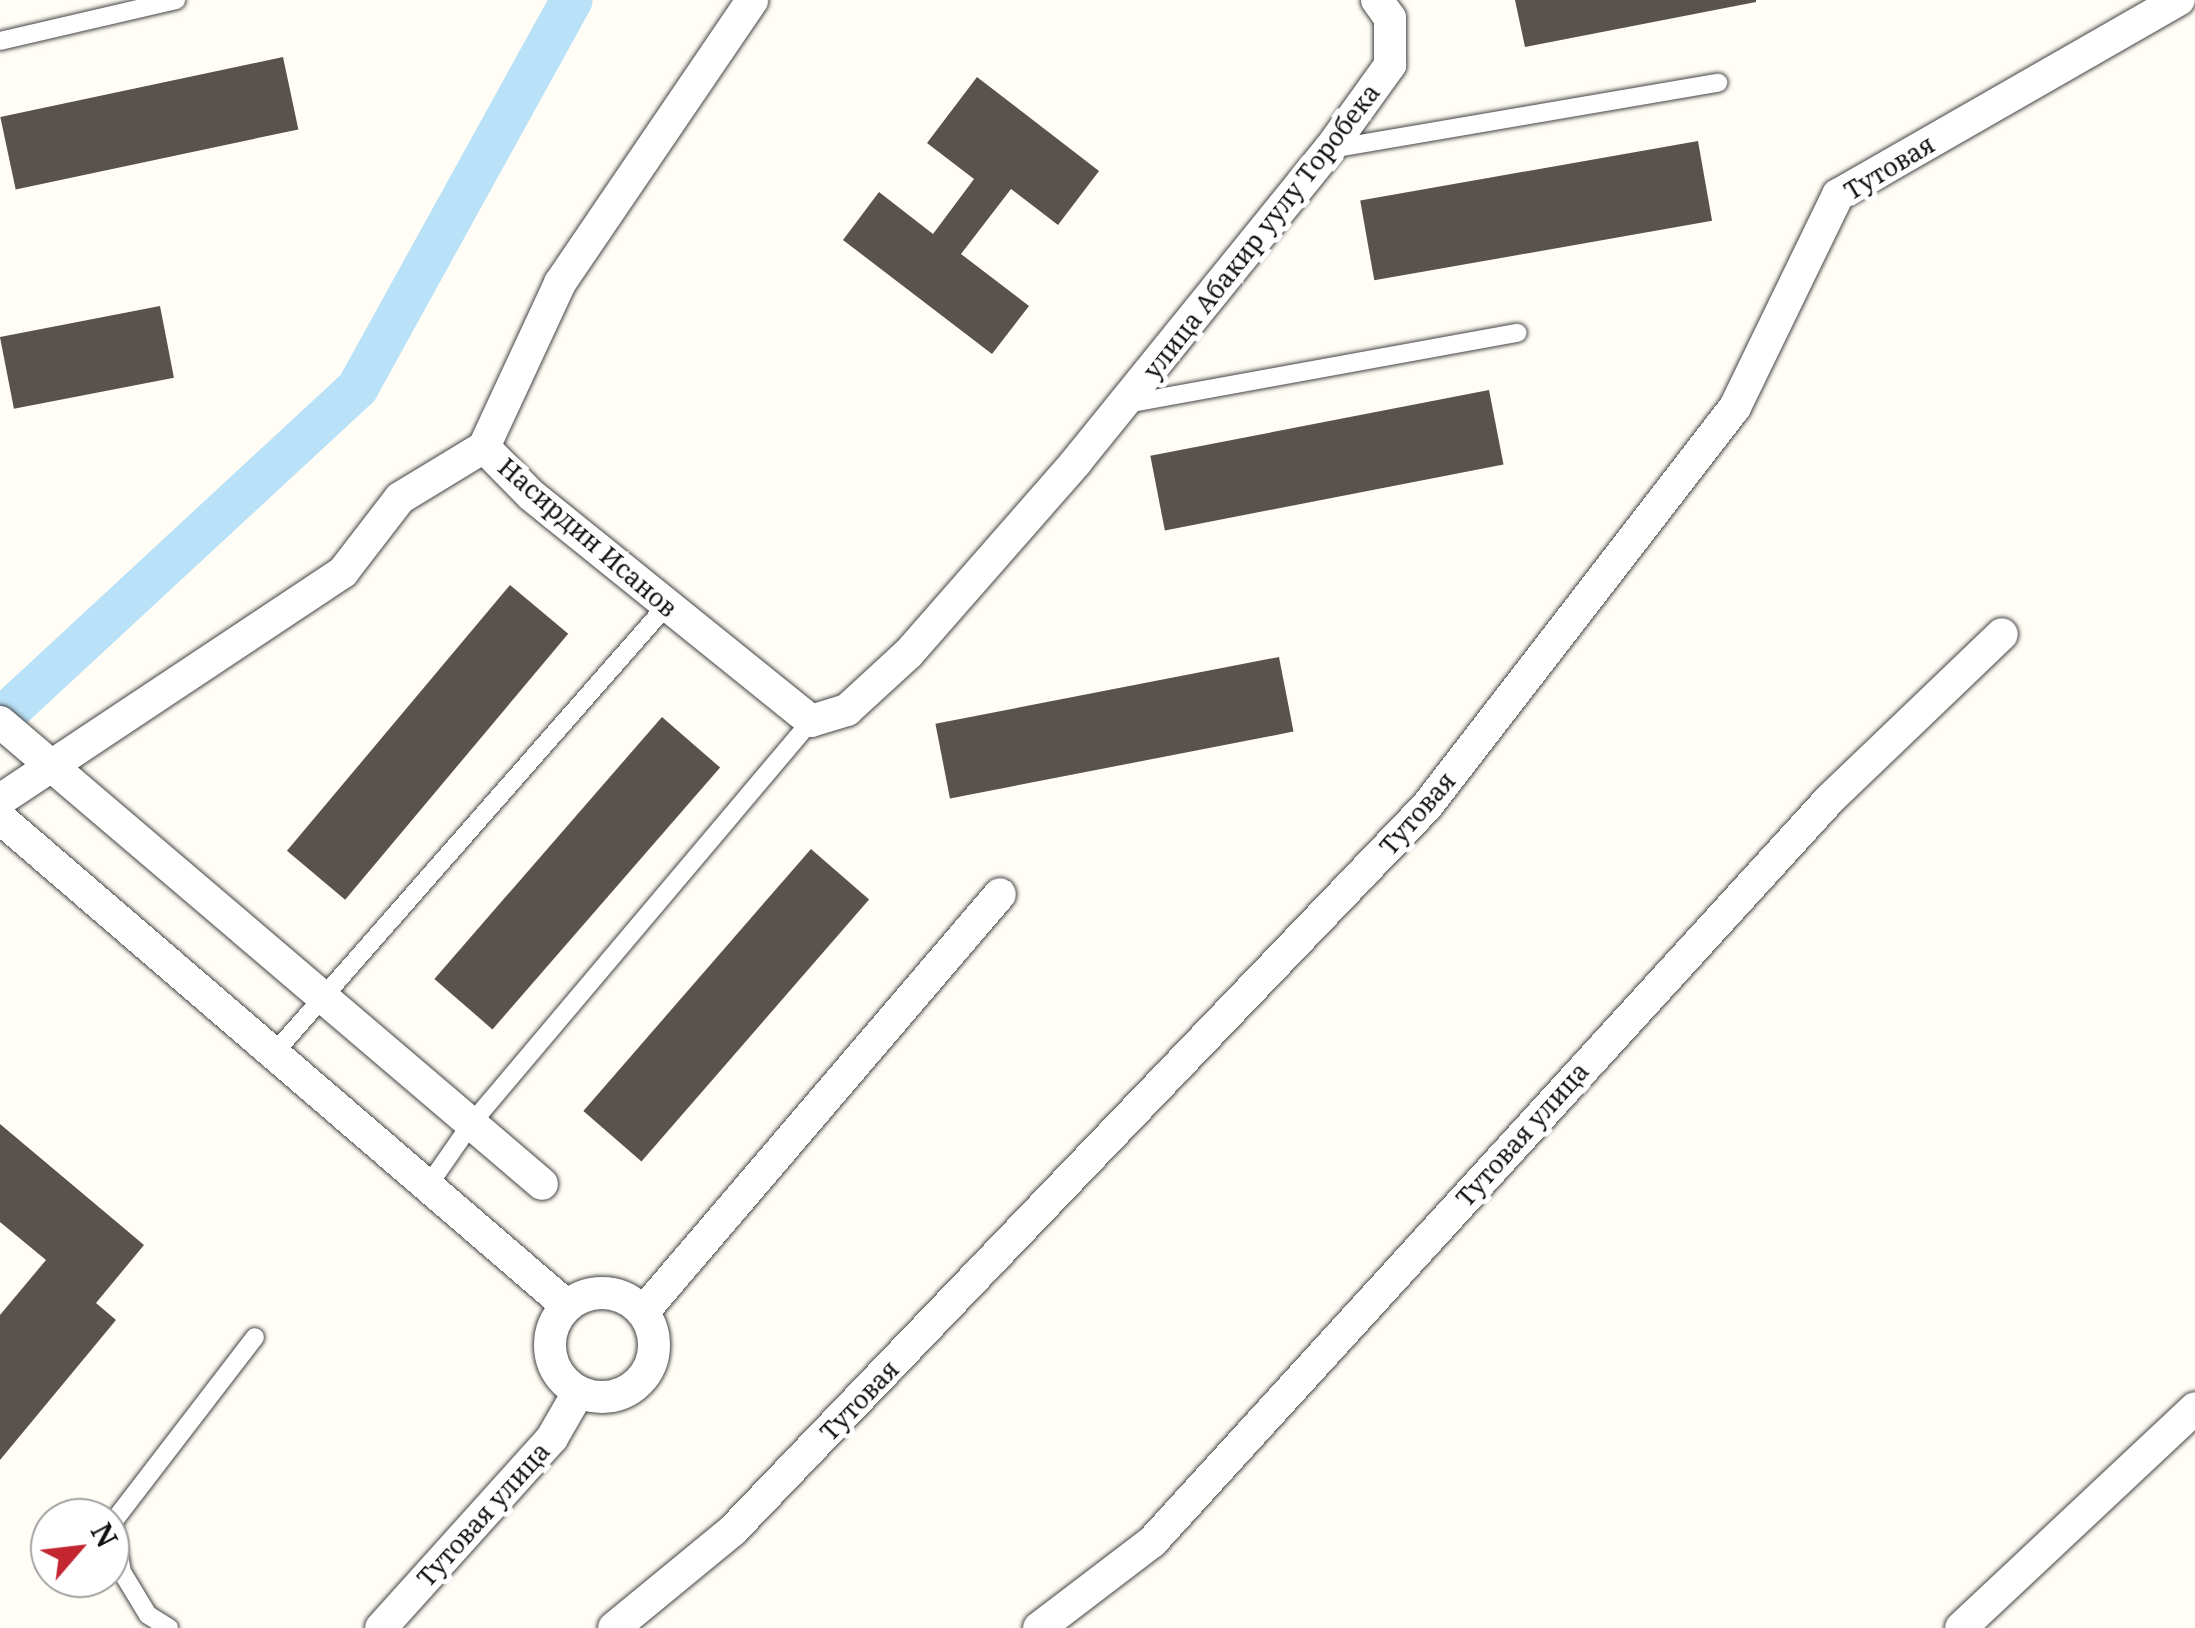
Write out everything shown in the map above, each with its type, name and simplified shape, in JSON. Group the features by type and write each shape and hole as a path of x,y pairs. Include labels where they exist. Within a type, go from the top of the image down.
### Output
{"street":[{"path":"484,447 560,283 752,0"},
{"name":"улица Абакир уулу Торобека","path":"1126,404 1330,150 1390,65 1390,18 1377,0"},
{"name":"Тутовая","path":"614,1628 732,1530 1427,806 1735,407 1838,195 2180,0"},
{"path":"811,721 847,710 909,652 1126,404"},
{"name":"Насирдин Исанов","path":"0,800 50,762 343,572 400,498 484,447 531,495 811,721"},
{"name":"Тутовая улица","path":"1039,1628 1152,1542 1830,799 2002,634"},
{"path":"0,722 542,1184"},
{"path":"0,818 430,1183 566,1305"},
{"path":"644,1311 1000,894"},
{"path":"606,1291 644,1311 656,1345 644,1379 614,1398 578,1393 554,1369 549,1335 566,1305 606,1291"},
{"name":"Тутовая улица","path":"380,1628 552,1438 578,1393"},
{"path":"1961,1628 2195,1408"}],"lane":[{"path":"0,41 176,0"},
{"path":"1330,150 1718,83"},
{"path":"1126,404 1518,332"},
{"path":"275,1052 667,605"},
{"path":"430,1183 471,1124 811,721"},
{"path":"169,1628 148,1615 122,1572 113,1522 255,1338"}],"building":[{"path":"1515,0 1756,0 1756,2 1525,47"},
{"path":"283,57 298,129 16,189 0,117"},
{"path":"977,77 1099,171 1058,225 1011,189 961,254 1029,306 992,354 843,240 879,192 933,234 974,179 927,143"},
{"path":"1698,141 1712,221 1374,280 1360,201"},
{"path":"160,306 174,378 14,409 0,337"},
{"path":"1489,390 1504,465 1165,530 1150,456"},
{"path":"510,585 568,634 345,900 287,851"},
{"path":"1279,657 1294,732 950,798 935,724"},
{"path":"662,717 720,768 492,1029 434,979"},
{"path":"811,849 869,900 641,1161 583,1111"},
{"path":"0,1124 144,1245 96,1303 116,1320 0,1460 0,1315 46,1260 0,1222"}],"waterway":[{"path":"0,719 358,387 572,0"}]}
